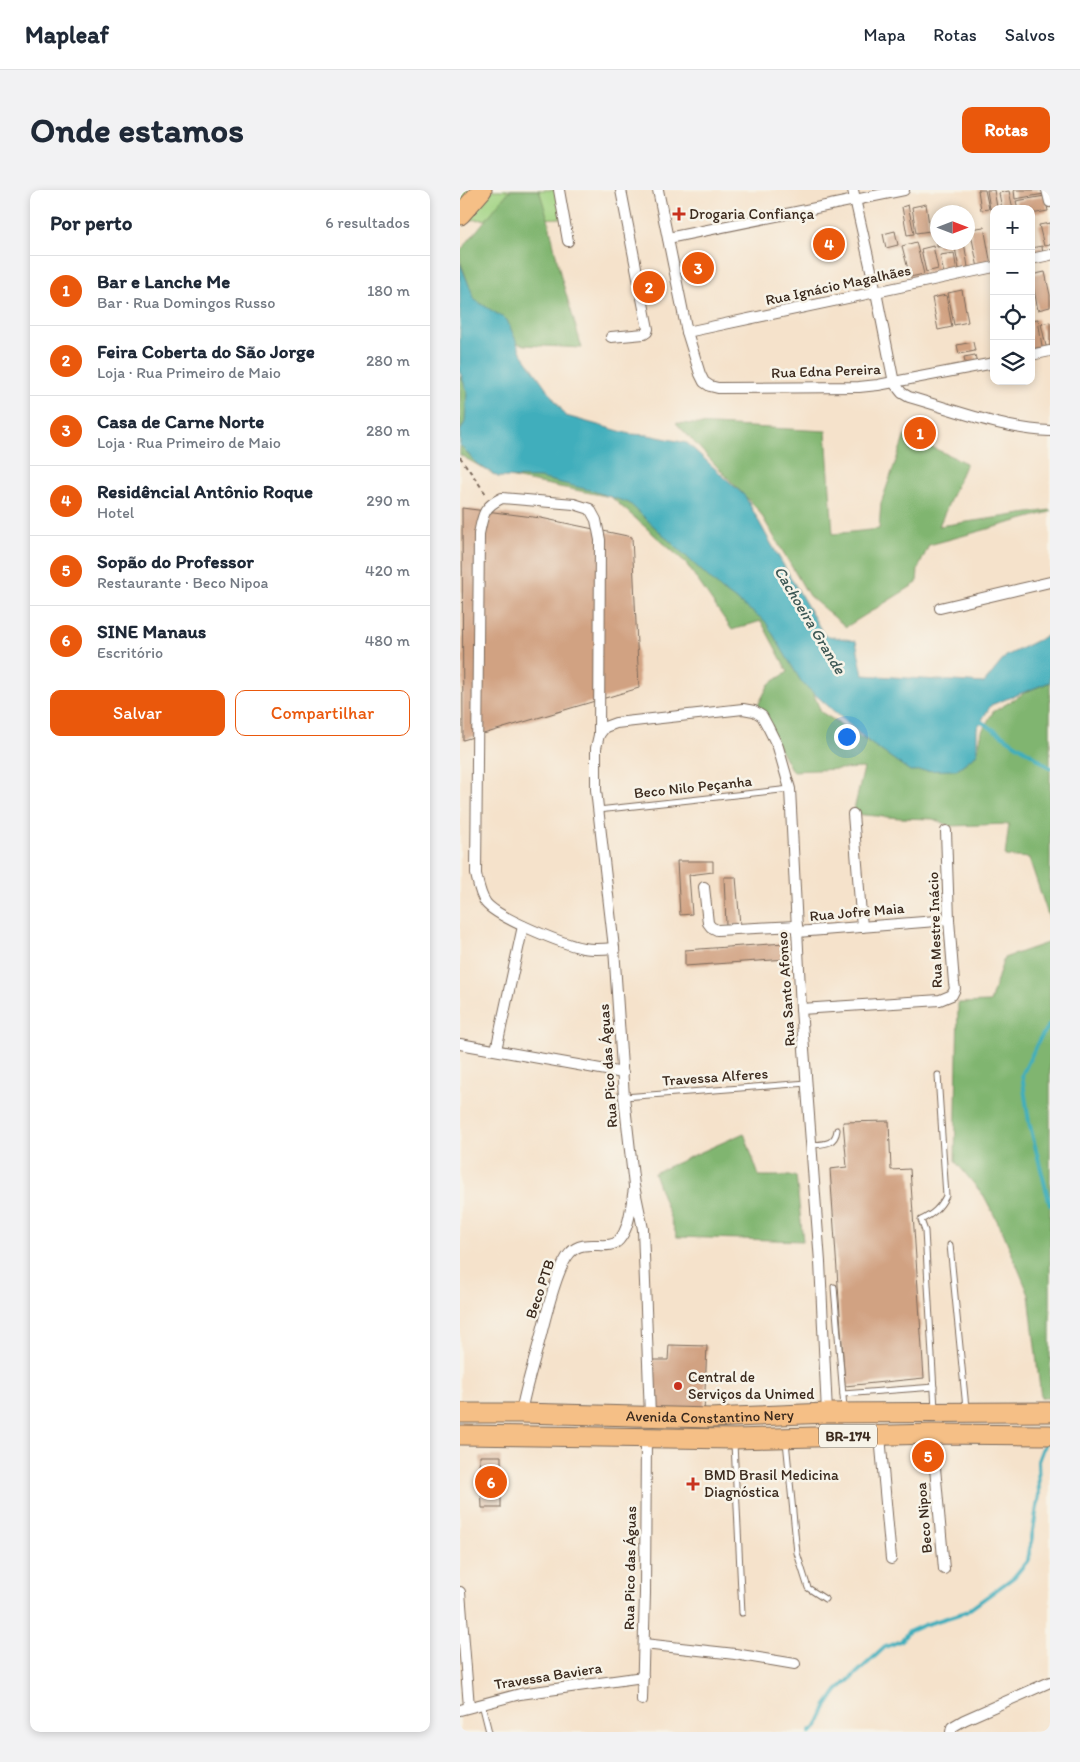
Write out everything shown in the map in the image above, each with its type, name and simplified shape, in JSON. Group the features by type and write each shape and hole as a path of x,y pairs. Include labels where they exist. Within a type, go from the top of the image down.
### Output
{"highway":[{"path":"460,215 482,190"},
{"name":"Avenida Constantino Nery","path":"460,1413 710,1418 836,1413 1049,1412"},
{"name":"Avenida Constantino Nery","path":"460,1435 646,1436 734,1439 932,1434 1050,1435"}],"street":[{"path":"560,190 568,242"},
{"path":"611,337 644,334 648,329 621,190"},
{"path":"658,190 687,332"},
{"path":"668,238 854,195 904,190"},
{"path":"1047,190 1050,202"},
{"path":"854,195 894,383 902,393 909,397 1015,427 1050,430"},
{"path":"1035,258 1050,255"},
{"name":"Rua Ignácio Magalhães","path":"687,332 990,268"},
{"name":"Rua Edna Pereira","path":"687,332 704,382 718,388 859,387 894,383 990,364"},
{"path":"1035,354 1050,351"},
{"name":"Rua Pico das Águas","path":"492,503 502,498 574,504 590,509 596,520 600,540 599,735 596,748 596,790 614,948 624,1097 634,1186 640,1211 645,1252 650,1416"},
{"path":"492,503 483,513 479,534 476,874 486,903 522,926 560,942 583,948 594,950 614,948"},
{"path":"940,608 1050,582"},
{"name":"Rua Santo Afonso","path":"599,735 605,727 616,722 743,709 754,711 762,716 778,747 790,789 801,1010 820,1262 836,1413"},
{"path":"853,814 862,926"},
{"name":"Rua Mestre Inácio","path":"801,1010 924,1002 946,999 952,995 955,989 946,831"},
{"name":"Rua Jofre Maia","path":"704,887 708,924 716,930 797,929 950,920"},
{"path":"496,1050 522,926"},
{"path":"460,1044 623,1073"},
{"name":"Beco PTB","path":"521,1413 545,1320 568,1254 581,1246 611,1244 620,1240 628,1220 634,1186"},
{"name":"Beco Nipoa","path":"932,1434 944,1569"},
{"name":"Rua Pico das Águas","path":"642,1700 646,1436"},
{"path":"880,1436 891,1559"},
{"path":"460,1592 464,1709"},
{"path":"644,1644 735,1654 795,1664"},
{"name":"Travessa Baviera","path":"464,1709 529,1692 643,1677"},
{"path":"950,1732 952,1727 964,1720 1050,1682"}],"lane":[{"name":"Beco Nilo Peçanha","path":"598,810 790,789"},
{"path":"935,1412 925,1231 921,1220 931,1215 941,1206 946,1196 938,1075"},
{"name":"Travessa Alferes","path":"624,1097 807,1083"},
{"path":"812,1145 832,1142 835,1140 837,1130"},
{"path":"950,1245 966,1411"},
{"path":"834,1286 842,1394 836,1413"},
{"path":"842,1394 934,1387"},
{"path":"786,1438 786,1454 797,1553 808,1588 825,1599"},
{"path":"734,1439 742,1613"},
{"path":"482,1703 489,1732"}],"path":[{"path":"460,457 492,503"}],"green space":[{"path":"460,190 561,190 565,218 460,220"},
{"path":"510,190 539,190 548,219 561,277 582,348 525,345 491,336 479,315 460,260 460,251"},
{"path":"460,376 495,430 624,455 783,619 821,712 870,743 956,770 977,754 982,731 993,712 1028,691 1050,682 1050,921 1029,858 1005,856 1009,824 950,826 933,819 853,814 864,768 792,771 757,707 769,684 788,672 761,621 732,630 685,562 611,497 493,474 460,455"},
{"path":"676,423 826,431 833,534 879,529 881,503 905,435 966,463 939,526 1050,510 1050,512 929,545 918,569 917,583 846,627 809,596 759,511"},
{"path":"1050,942 1050,1398 1041,1398 1029,1295 1003,1232 984,1196 955,1161 958,1003 990,1002 1004,958"},
{"path":"744,1133 759,1176 796,1176 803,1241 677,1237 654,1173"}],"water":[{"name":"Cachoeira Grande","path":"460,263 475,300 507,320 521,352 566,416 630,434 648,435 687,443 745,496 824,635 856,641 863,675 984,683 1006,656 1050,634 1050,682 991,705 977,728 977,754 956,770 910,771 870,743 802,683 765,621 722,590 629,503 590,490 540,478 498,477 477,464 460,445 460,432 465,422 467,392 460,372"}],"building":[{"path":"978,190 985,190 989,209 981,210"},
{"path":"987,190 994,190 997,205 990,205 990,209"},
{"path":"1014,190 1043,190 1044,194 1015,199"},
{"path":"1009,191 1012,205 1001,205 999,193"},
{"path":"1045,196 1048,211 1035,213 1035,205 1017,205 1016,201"},
{"path":"926,204 930,231 916,233 912,207"},
{"path":"908,205 914,234 907,235 902,207"},
{"path":"1050,223 1050,245 1044,246 1039,225"},
{"path":"984,227 990,265 978,268 974,250 975,228"},
{"path":"895,231 898,245 886,248 883,234"},
{"path":"916,242 924,274 910,277 902,246"},
{"path":"1042,246 1043,256 1035,257 1035,247"},
{"path":"930,247 930,250 934,250 938,269 926,272 921,249"},
{"path":"955,250 965,250 968,267 959,269"},
{"path":"954,253 957,272 944,274 940,255"},
{"path":"1045,272 1050,295 1050,307 1038,310 1035,295 1035,274"},
{"path":"962,290 968,322 954,325 948,293"},
{"path":"946,295 952,327 938,330 932,298"},
{"path":"1035,319 1038,319 1042,347 1035,348 1035,340"},
{"path":"1050,322 1050,346 1046,346 1041,324"},
{"path":"973,342 975,351 959,354 957,345"},
{"path":"975,355 977,365 966,368 964,357"},
{"path":"462,508 541,518 632,537 639,688 463,740"},
{"path":"677,861 713,861 713,872 689,875 692,914 680,915"},
{"path":"724,877 736,877 740,925 726,925"},
{"path":"785,943 787,959 685,966 685,950"},
{"path":"889,1121 891,1170 910,1169 924,1378 845,1386 830,1169 847,1167 843,1122"},
{"name":"Central de Serviços da Unimed","path":"669,1345 707,1346 704,1413 652,1413 652,1360 668,1360"},
{"path":"480,1456 501,1456 501,1508 482,1508"}],"waterway":[{"path":"977,719 1050,768"},
{"path":"1050,1024 1039,1040 1022,1075 1029,1122 1050,1205"},
{"path":"810,1732 817,1727 826,1707 837,1691 885,1647 901,1641 908,1632 924,1625 966,1612 1014,1577 1028,1560 1039,1495 1038,1461 1046,1440"}],"place":[{"name":"Drogaria Confiança","path":"679,214"},
{"name":"Residêncial Antônio Roque","path":"829,244"},
{"name":"Casa de Carne Norte","path":"698,268"},
{"name":"Feira Coberta do São Jorge","path":"649,287"},
{"name":"Bar e Lanche Me","path":"920,433"},
{"name":"Central de Serviços da Unimed","path":"678,1386"},
{"name":"Sopão do Professor","path":"928,1456"},
{"name":"SINE Manaus","path":"491,1482"},
{"name":"BMD Brasil Medicina Diagnóstica","path":"693,1484"}]}
